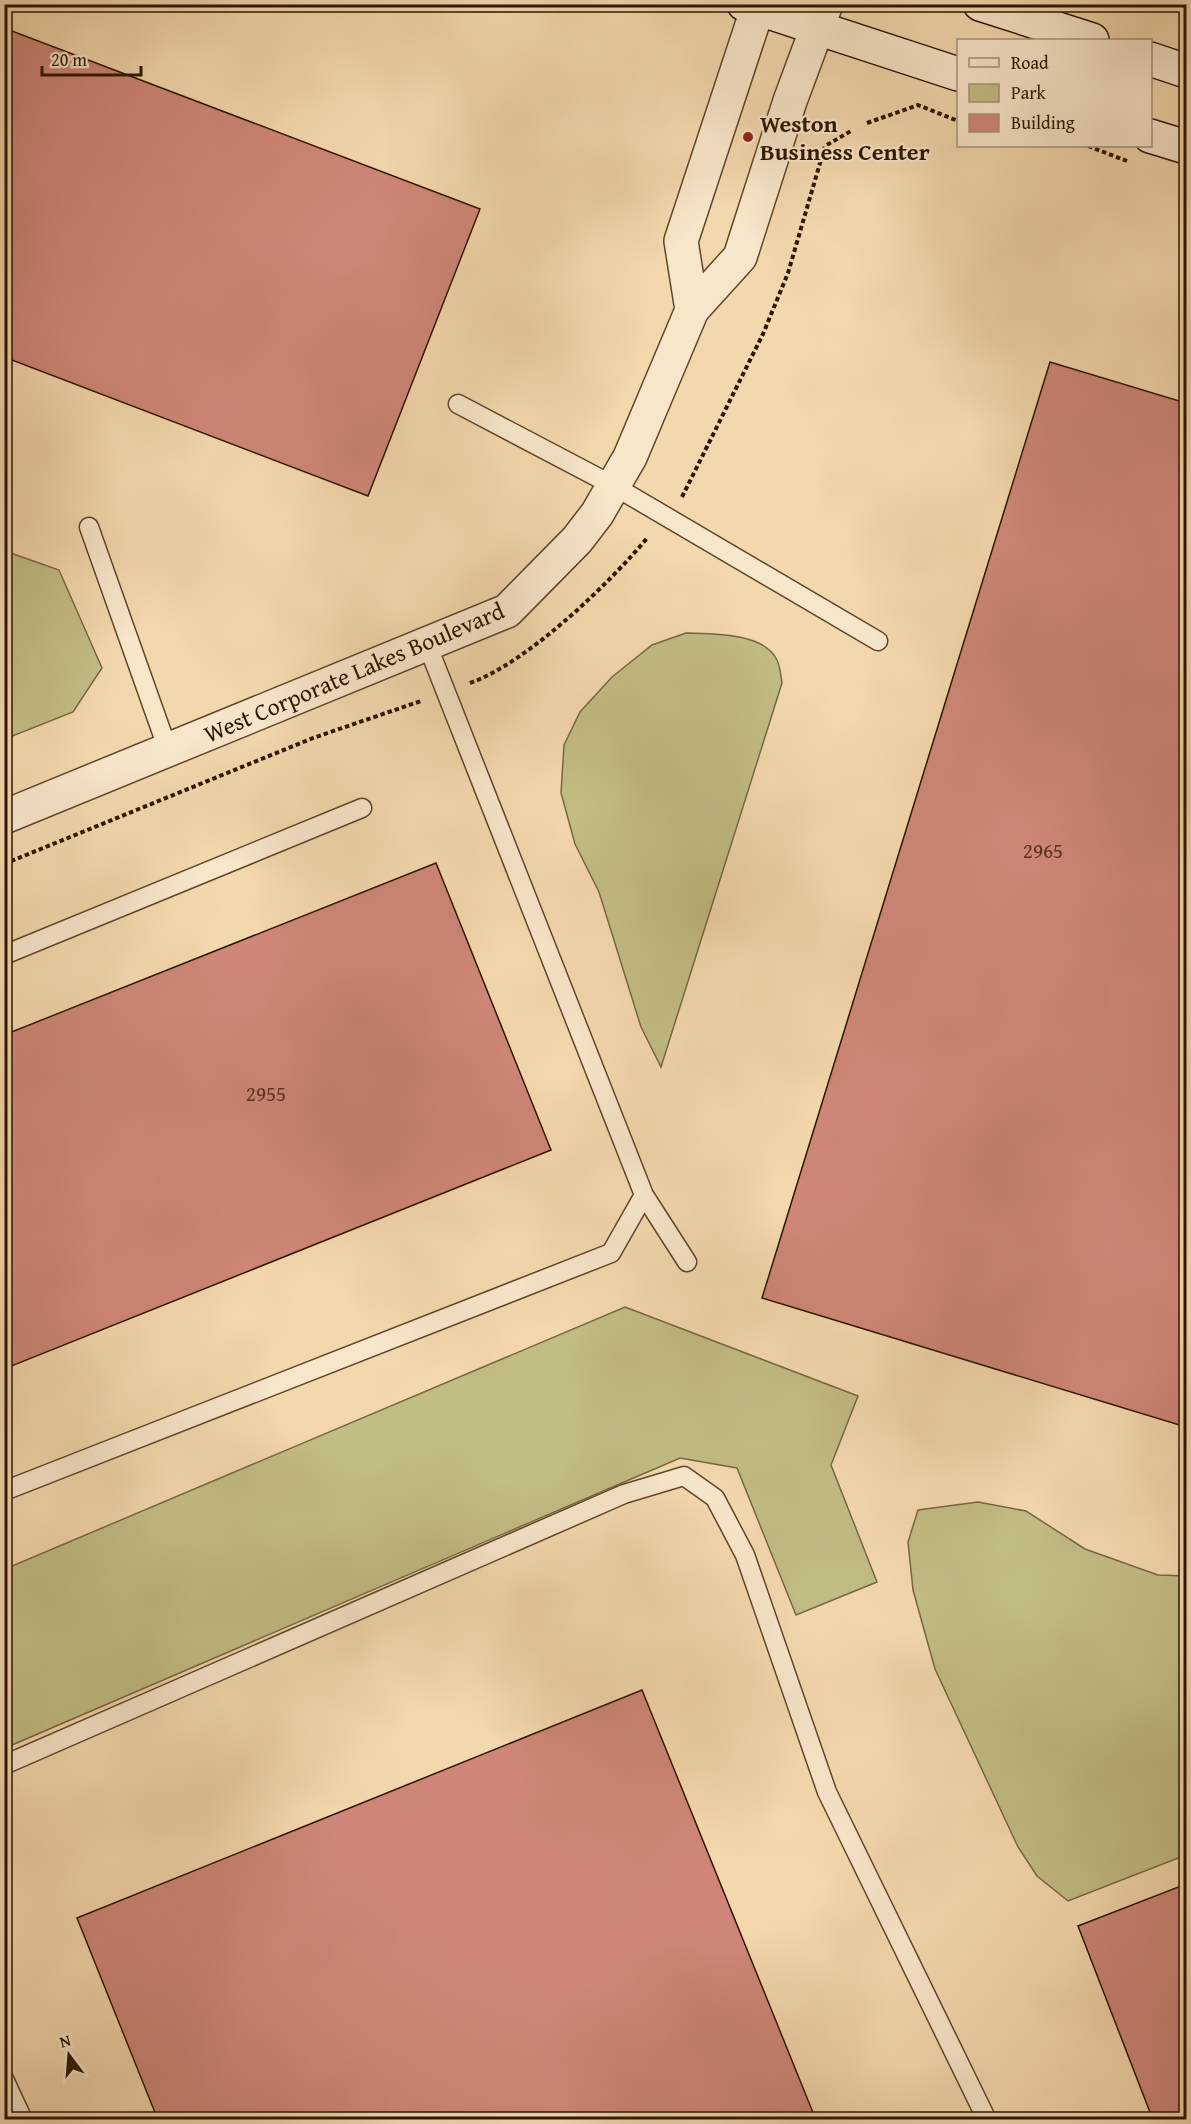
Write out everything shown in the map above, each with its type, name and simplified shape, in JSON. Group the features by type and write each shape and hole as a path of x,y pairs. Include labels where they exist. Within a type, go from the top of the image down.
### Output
{"street":[{"path":"980,4 1089,39"},
{"path":"692,310 681,241 753,6 820,16 957,74"},
{"name":"West Corporate Lakes Boulevard","path":"4,817 507,611 577,540 614,486 645,425 692,310 740,257 820,16"},
{"path":"1152,60 1186,71"},
{"path":"1152,137 1186,147"}],"lane":[{"path":"458,404 614,486 878,641"},
{"path":"89,527 168,750"},
{"path":"427,644 644,1196 687,1262"},
{"path":"4,955 362,808"},
{"path":"4,1491 610,1252 644,1196"},
{"path":"4,1765 624,1494 684,1476 715,1498 746,1555 827,1792 987,2120"},
{"path":"4,2079 22,2120"}],"path":[{"path":"867,123 918,105 957,121"}],"green space":[{"path":"5,551 59,570 102,668 73,712 5,739"},
{"path":"686,633 736,636 761,644 777,660 782,683 661,1067 641,1027 599,892 575,844 561,793 564,745 580,712 612,677 652,645"},
{"path":"625,1307 858,1396 831,1465 877,1582 796,1615 737,1468 680,1458 5,1748 5,1569"},
{"path":"978,1502 1026,1511 1085,1549 1158,1575 1186,1576 1186,1855 1068,1901 1037,1876 1018,1847 935,1669 913,1590 908,1542 918,1510"}],"building":[{"path":"4,28 480,209 368,496 4,357"},
{"path":"1050,362 1186,403 1186,1427 762,1298"},
{"path":"436,863 551,1150 4,1369 4,1035"},
{"path":"642,1690 816,2120 158,2120 77,1918"},
{"path":"1186,1884 1186,2120 1153,2120 1078,1926"}],"place":[{"name":"Weston Business Center","path":"748,137"}]}
